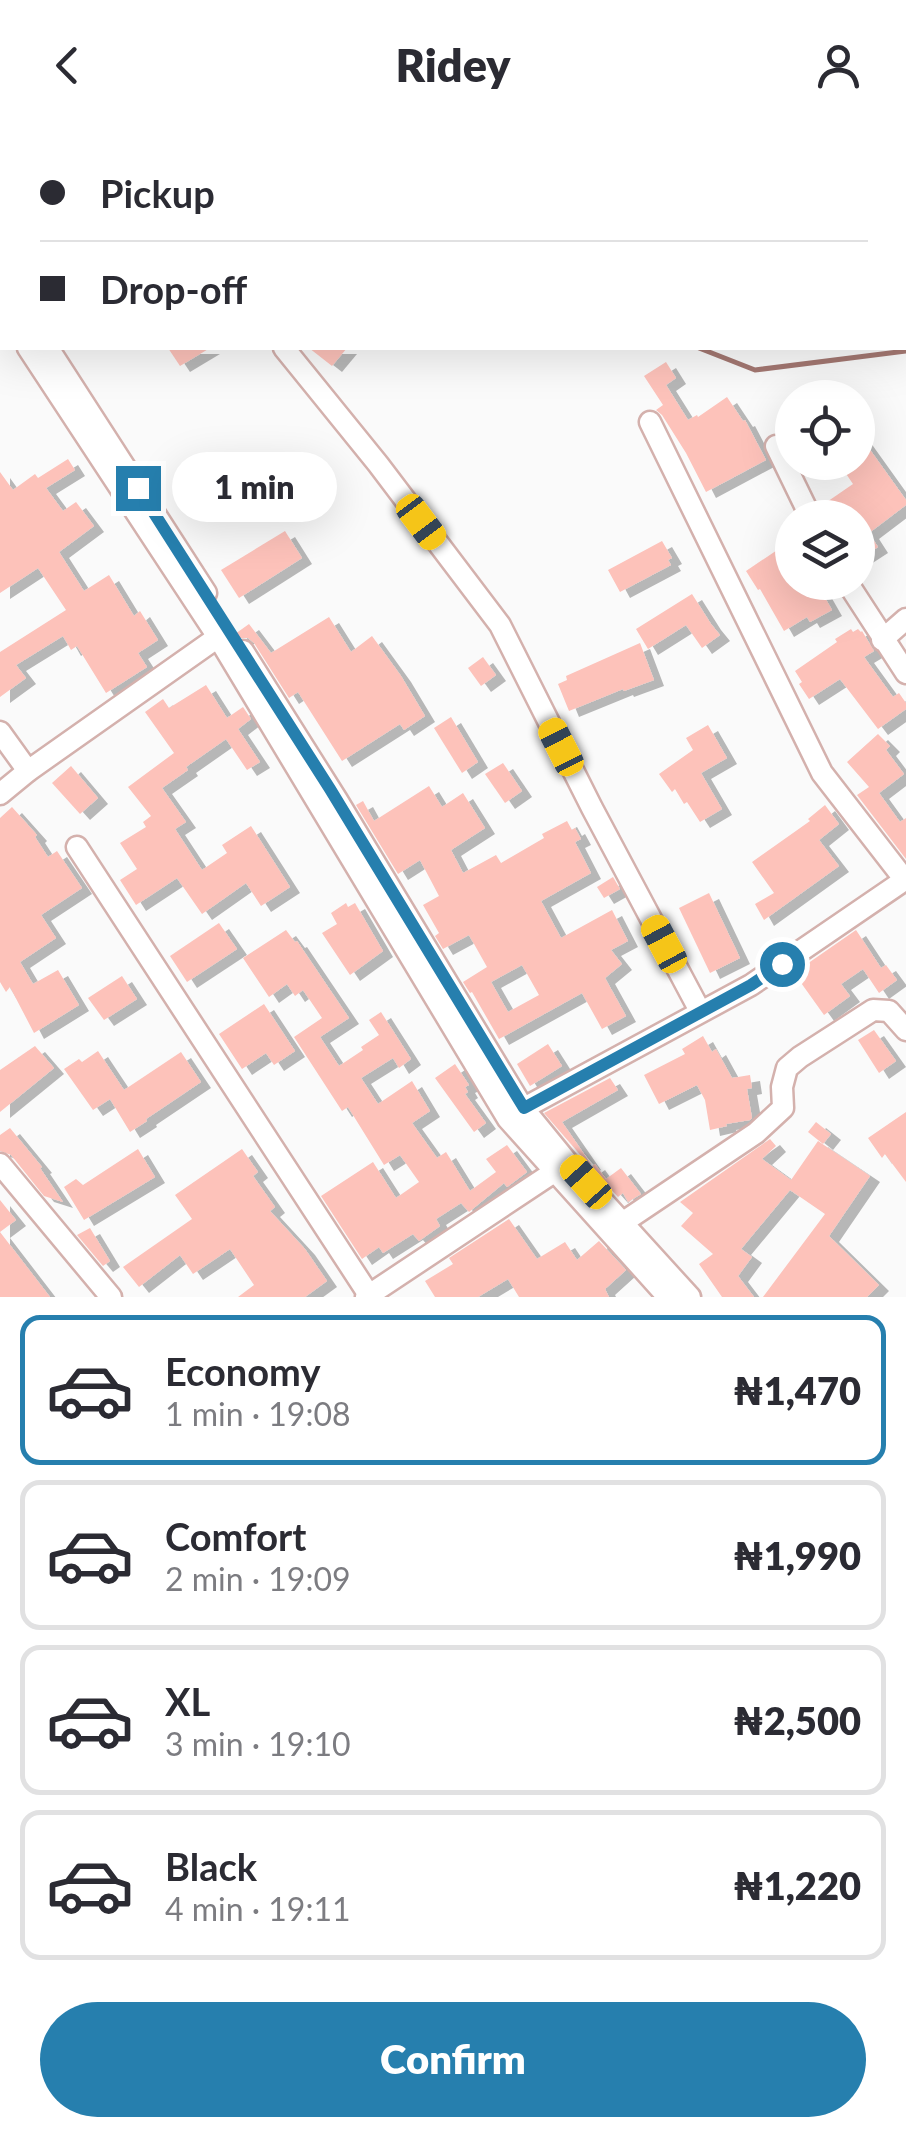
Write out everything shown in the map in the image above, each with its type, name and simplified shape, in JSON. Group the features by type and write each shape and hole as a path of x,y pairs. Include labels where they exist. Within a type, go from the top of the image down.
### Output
{"street":[{"path":"286,350 500,625 700,1011"},
{"path":"47,357 508,1119 668,1297"},
{"path":"47,357 330,789 524,1108 690,1297"},
{"path":"524,1108 751,985 906,880 822,773 650,422"},
{"path":"859,600 906,674"},
{"path":"882,640 906,620"},
{"path":"0,794 218,636"},
{"path":"0,732 28,771"},
{"path":"76,847 368,1296 554,1172"},
{"path":"622,1223 756,1133 783,1108 786,1068 800,1057 873,1010 888,1011 906,1030"},
{"path":"0,1164 111,1297"}],"building":[{"path":"169,350 207,350 180,366"},
{"path":"312,350 345,350 332,366"},
{"path":"666,362 676,378 666,385 688,420 727,397 745,420 766,460 706,492 686,453 656,410 663,405 644,376"},
{"path":"875,457 906,505 875,528 875,500 830,500 853,484 850,480 875,480"},
{"path":"68,459 75,470 46,488 63,511 76,502 94,526 59,552 84,591 109,575 134,616 140,611 158,640 138,653 147,667 106,693 77,646 71,650 63,636 16,665 26,678 0,697 0,652 66,610 38,568 0,593 0,472 13,490 35,474 38,478"},
{"path":"285,531 302,558 239,598 221,570"},
{"path":"662,541 672,558 668,560 671,565 620,592 608,570"},
{"path":"775,551 775,600 826,600 832,610 810,622 807,617 784,631 746,571"},
{"path":"692,594 720,635 702,648 686,625 648,649 636,629"},
{"path":"329,617 351,652 372,636 425,716 404,730 400,724 342,761 298,692 289,698 254,643 235,634 249,624 271,653"},
{"path":"851,629 862,631 874,651 864,657 893,697 899,693 906,703 906,709 878,729 840,679 809,699 795,671"},
{"path":"640,643 654,680 569,711 558,684 567,680 566,676"},
{"path":"483,657 496,675 481,686 468,668"},
{"path":"206,685 227,718 243,707 251,719 238,729 260,762 247,770 226,739 186,767 188,770 162,788 186,822 175,829 202,870 227,853 222,845 251,826 290,887 261,906 246,883 202,914 177,878 136,905 120,880 137,869 120,843 146,827 143,822 151,816 128,787 174,753 145,712 163,699 169,708"},
{"path":"451,717 478,762 462,773 434,728"},
{"path":"708,725 727,758 701,773 722,809 700,822 687,802 684,804 675,789 672,792 659,774 693,750 686,738"},
{"path":"878,734 890,746 886,750 904,774 879,793 900,822 906,818 906,859 857,795 869,787 847,762"},
{"path":"503,763 522,791 505,803 485,774"},
{"path":"71,766 98,798 80,814 52,783"},
{"path":"429,786 442,807 463,793 485,828 451,850 463,873 496,855 501,863 567,821 581,839 575,842 591,873 541,901 561,938 612,910 628,941 611,950 622,964 605,978 626,1016 602,1029 582,993 499,1039 463,982 487,967 469,935 443,949 423,905 439,896 420,860 398,874 356,805 363,801 374,821","holes":["522,965 539,995 508,1012 491,982"]},
{"path":"825,805 839,824 819,840 839,866 764,920 755,904 774,893 752,862 810,821"},
{"path":"12,807 37,835 48,857 57,851 82,888 41,915 56,938 20,962 33,984 58,970 79,1005 34,1033 10,987 6,992 0,982 0,818"},
{"path":"613,877 620,889 604,898 597,887"},
{"path":"709,893 740,958 710,973 679,908"},
{"path":"346,903 348,907 355,903 383,951 350,975 322,933 337,924 331,913"},
{"path":"219,923 237,949 187,982 170,956"},
{"path":"286,930 349,1018 320,1037 339,1066 379,1035 369,1020 381,1012 411,1059 399,1068 393,1058 361,1078 378,1104 412,1081 430,1111 412,1123 437,1158 446,1152 470,1191 496,1172 486,1159 507,1145 527,1172 507,1187 504,1183 469,1212 461,1203 436,1219 440,1226 419,1241 413,1234 383,1253 379,1247 362,1259 321,1196 373,1162 396,1198 419,1182 400,1155 384,1165 348,1107 342,1111 294,1037 322,1018 303,990 295,996 287,984 269,997 243,958"},
{"path":"856,930 881,968 886,965 897,980 879,993 863,969 841,984 850,996 824,1015 794,973"},
{"path":"122,976 137,999 104,1020 88,998"},
{"path":"264,1004 295,1051 274,1065 266,1053 242,1069 219,1034"},
{"path":"874,1030 896,1061 879,1073 858,1040"},
{"path":"703,1036 712,1052 716,1049 732,1078 750,1075 750,1120 710,1130 705,1100 697,1085 659,1104 644,1075 685,1054 682,1049"},
{"path":"548,1044 562,1066 530,1086 517,1064"},
{"path":"35,1046 54,1068 0,1112 0,1070"},
{"path":"98,1051 124,1090 181,1052 201,1082 130,1132 110,1099 93,1110 64,1069"},
{"path":"455,1064 469,1085 465,1094 486,1123 474,1132 435,1078"},
{"path":"610,1078 618,1090 562,1122 589,1165 544,1113"},
{"path":"906,1112 906,1182 868,1138"},
{"path":"816,1122 831,1134 823,1144 808,1132"},
{"path":"10,1128 42,1167 63,1202 44,1196 11,1155 0,1151 0,1135"},
{"path":"770,1139 776,1146 762,1159 791,1180 818,1141 870,1176 829,1236 879,1285 867,1297 763,1297 825,1214 790,1190 741,1249 752,1257 738,1276 754,1297 722,1297 699,1264 713,1254 681,1226 693,1213 680,1202"},
{"path":"138,1149 155,1177 84,1220 64,1187 76,1179 83,1185"},
{"path":"242,1149 258,1172 253,1176 275,1207 270,1211 305,1249 327,1281 305,1297 238,1297 254,1285 230,1249 193,1274 180,1255 139,1287 123,1267 192,1219 175,1195"},
{"path":"595,1164 606,1179 621,1168 641,1194 628,1202 623,1193 618,1197 591,1167"},
{"path":"0,1200 16,1220 0,1232"},
{"path":"509,1219 537,1259 565,1242 577,1260 599,1241 626,1270 605,1289 609,1297 519,1297 508,1279 478,1297 435,1297 425,1281 453,1264 449,1258"},
{"path":"90,1228 110,1261 103,1266 77,1235"},
{"path":"0,1232 50,1297 0,1297"}],"waterway":[{"path":"704,350 755,370 906,351"}],"route":[{"path":"138,488 330,789 524,1108 751,985 782,964"}]}
